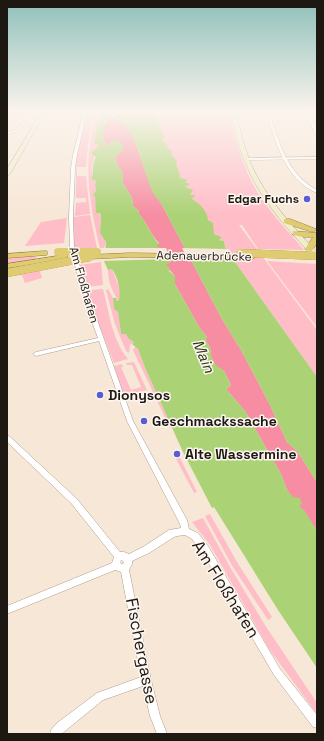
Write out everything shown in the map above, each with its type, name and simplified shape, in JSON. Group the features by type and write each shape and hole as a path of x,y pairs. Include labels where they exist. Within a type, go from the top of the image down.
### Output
{"highway":[{"path":"287,221 314,229"},
{"path":"296,233 300,230 314,229"},
{"path":"296,233 317,236 309,249"},
{"name":"Adenauerbrücke","path":"93,255 145,251 240,252 317,257"},
{"path":"7,256 58,252 93,255"},
{"path":"7,266 93,255"},
{"path":"7,273 93,255"},
{"name":"Adenauerbrücke","path":"93,255 317,257"}],"main road":[{"path":"7,174 10,165 23,146"},
{"path":"242,146 246,159 263,191 317,257"}],"street":[{"name":"Am Floßhafen","path":"78,146 74,162 71,245 76,265 130,421 184,522 186,531 194,536 205,549 277,672 317,723"},
{"path":"281,146 286,159 300,182 317,192"},
{"path":"246,159 264,160 317,158"},
{"path":"250,167 252,162 264,160"},
{"name":"Am Floßhafen","path":"36,354 101,339"},
{"path":"7,438 74,501 122,562"},
{"path":"7,610 122,562 172,533 186,531"},
{"name":"Fischergasse","path":"122,562 146,680 155,716 162,734"},
{"path":"55,734 61,727 100,696 146,680"}],"shaded area":[{"path":"78,146 88,146 86,167 75,167"},
{"path":"90,146 99,146 93,162 91,179 96,181 95,201 101,218 100,233 106,242 104,248 100,248 92,210 88,170"},
{"path":"120,146 136,146 153,192 161,203 222,319 241,350 269,403 287,442 297,451 317,482 317,536 316,529 287,490 281,474 245,411 226,389 231,385 224,371 215,365 211,356 210,347 205,340 207,337 199,327 175,284 175,276 165,265 168,259 157,247 159,243 138,213 139,211 133,206 132,198 123,183 123,174 115,159 123,147"},
{"path":"165,146 238,146 245,168 260,196 304,250 258,249 242,225 239,225 317,330 317,377 235,262 225,247 224,241 219,240 222,237 214,234 208,220 192,199 195,195 190,195 185,187 189,184 180,178 177,161"},
{"path":"76,169 77,176 86,176 90,214 75,216 76,203 86,202 86,198 76,198"},
{"path":"90,215 97,248 74,248 74,217"},
{"path":"67,218 64,243 25,246 41,222"},
{"path":"34,252 42,278 25,283 22,275 7,277 7,254"},
{"path":"267,261 317,264 317,327"},
{"path":"101,262 103,285 87,287 79,265"},
{"path":"112,269 121,292 118,301 112,290 109,278 108,270"},
{"path":"103,289 115,335 128,359 114,363 87,294 91,290"},
{"path":"108,289 113,298 114,309 118,312 121,334 126,334 134,342 130,345 129,353 126,351 115,324 106,290"},
{"path":"135,347 138,349 172,428 170,428 133,350"},
{"path":"134,362 147,390 124,395 114,366 122,364 123,367 121,367 131,390 141,387 132,365 127,365 126,363"},
{"path":"177,452 197,492 194,493 173,453"},
{"path":"210,514 237,562 272,617 268,620 233,567 205,516"},
{"path":"203,518 230,567 265,625 317,703 317,714 269,649 210,545 192,522"}],"water":[{"name":"Main","path":"99,146 122,146 121,153 117,154 115,159 123,174 123,183 132,198 133,206 139,211 138,213 159,244 157,247 163,248 168,259 172,261 166,265 170,268 169,271 175,276 175,284 199,327 207,337 205,340 210,347 211,356 215,364 224,371 231,385 226,389 245,411 281,474 287,490 293,497 300,498 302,504 299,506 304,510 316,529 317,668 278,610 214,507 212,508 183,452 138,349 132,344 134,342 129,339 126,334 121,334 118,312 114,309 113,298 116,298 117,301 119,300 120,292 116,276 112,269 108,270 104,261 106,242 100,233 101,218 100,213 96,213 95,197 93,195 96,191 96,181 91,179 96,157 91,153"},
{"path":"137,146 168,146 167,149 171,150 172,155 177,161 180,178 188,180 185,182 190,184 185,187 193,190 190,195 196,195 192,199 205,210 208,220 213,223 214,234 222,237 219,240 224,241 225,247 235,262 317,377 317,482 297,451 287,442 269,403 241,350 222,319 161,203 152,191"}],"pier":[{"path":"102,248 166,248 170,257 173,259 102,261"},
{"path":"182,248 229,249 236,260 188,259"}],"place":[{"name":"Edgar Fuchs","path":"307,199"},
{"name":"Dionysos","path":"100,395"},
{"name":"Geschmackssache","path":"144,421"},
{"name":"Alte Wassermine","path":"177,454"}]}
